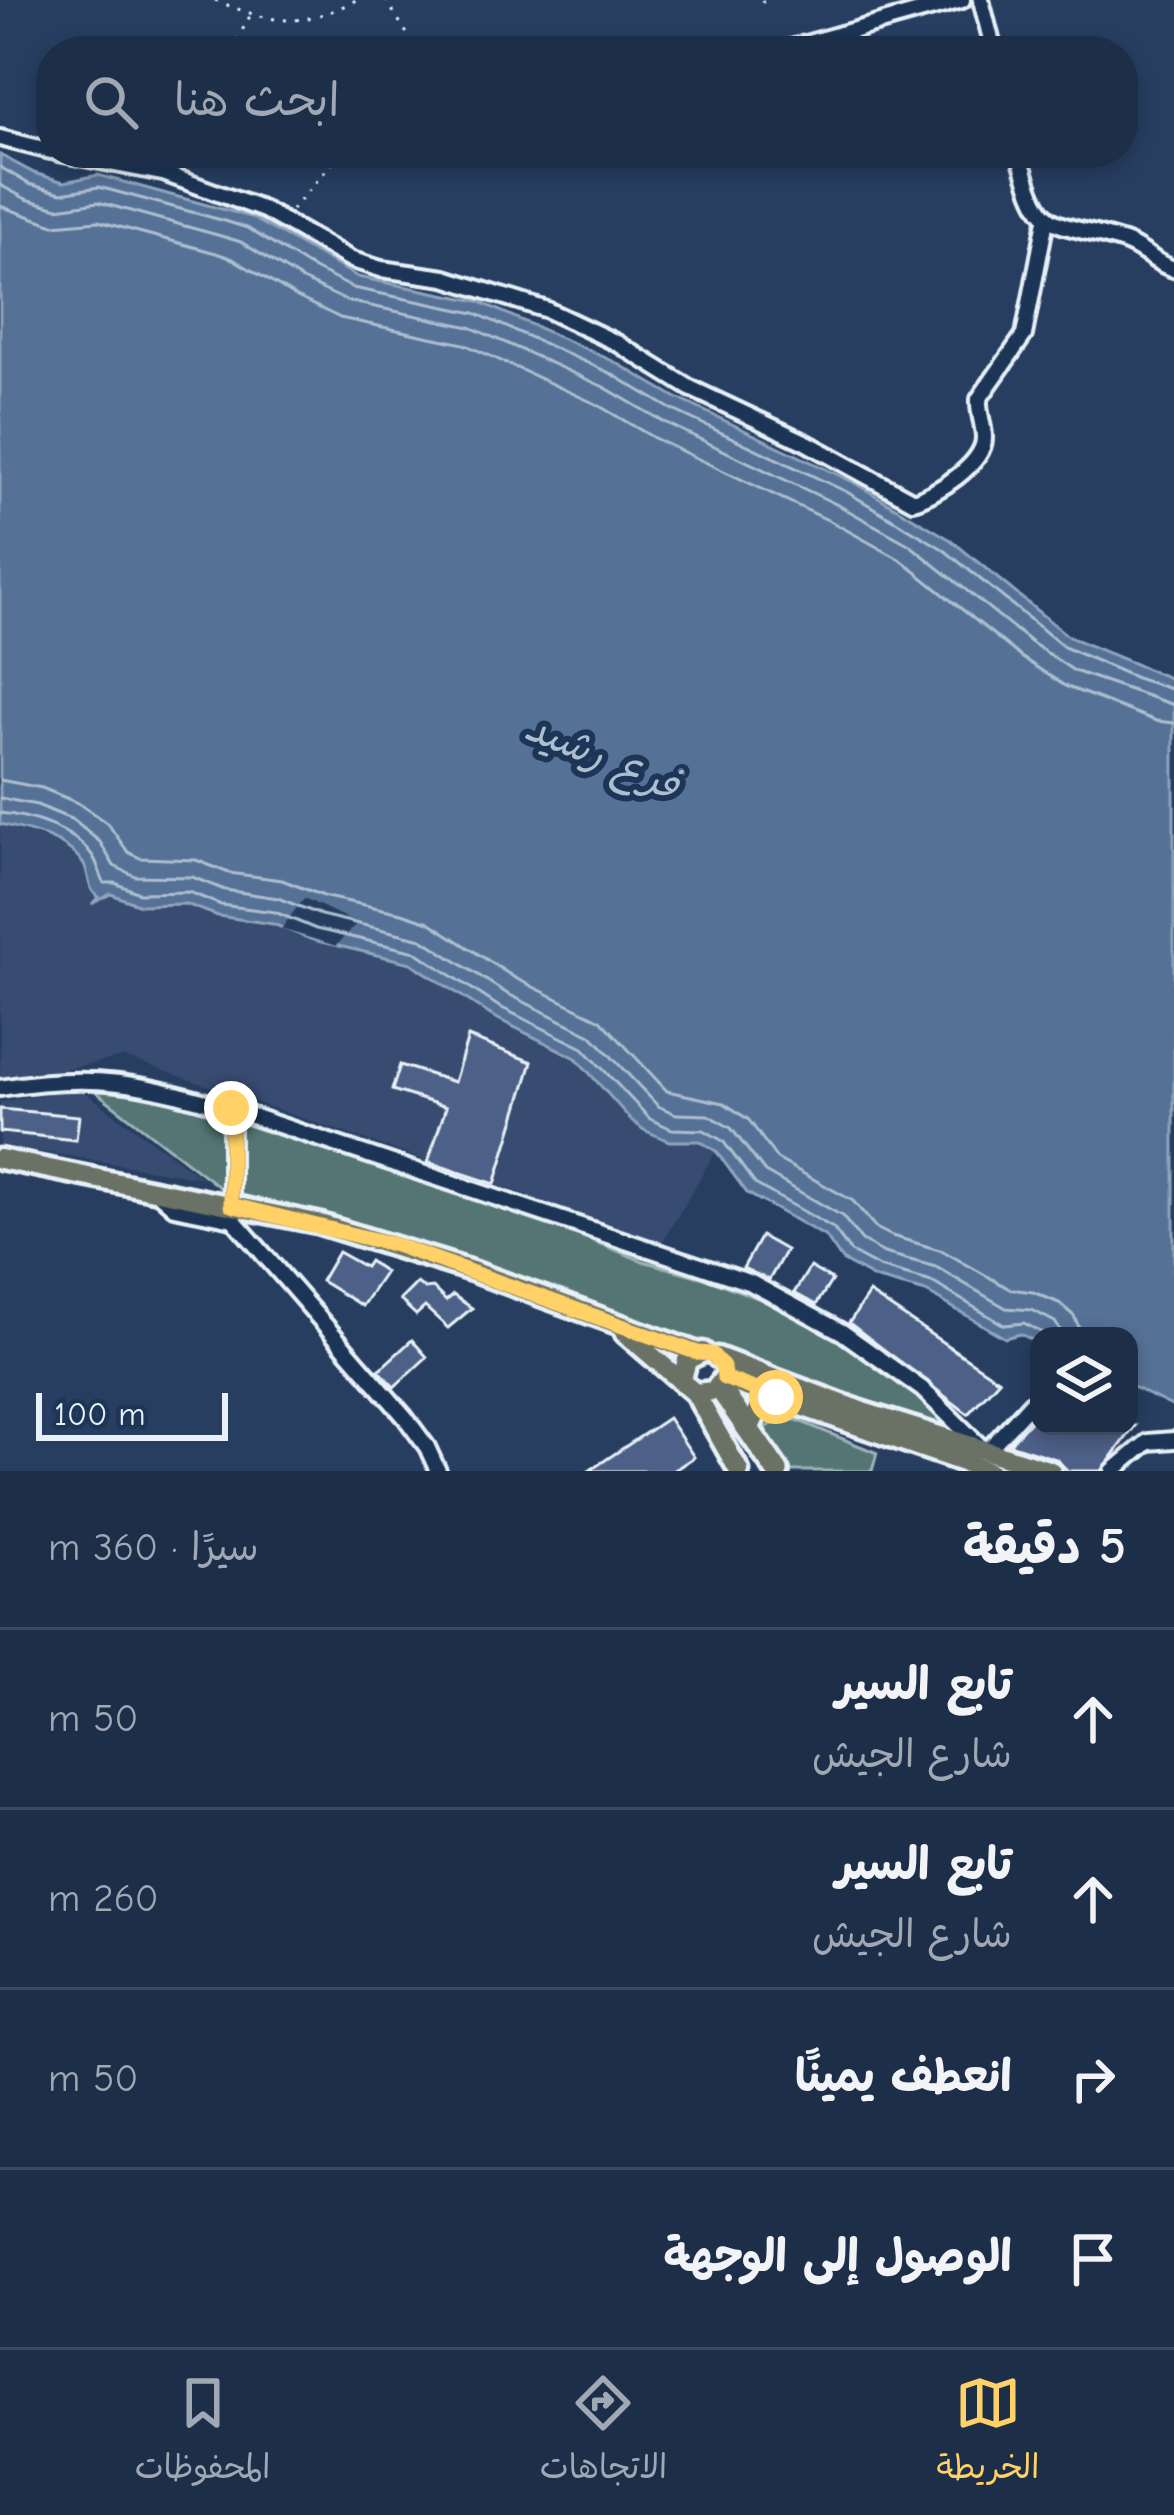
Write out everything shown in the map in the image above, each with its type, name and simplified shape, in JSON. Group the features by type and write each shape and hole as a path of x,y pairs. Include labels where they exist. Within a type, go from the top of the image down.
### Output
{"highway":[{"path":"722,1383 777,1471"}],"main road":[{"path":"0,1159 231,1205 395,1245 707,1355 987,1461"},
{"path":"611,1323 689,1386 708,1394 722,1383 723,1367 707,1355"},
{"path":"707,1355 683,1366 689,1386 740,1471"},
{"path":"722,1383 987,1461 1052,1471"},
{"path":"750,1428 760,1405 776,1397"}],"street":[{"path":"834,36 962,0"},
{"path":"981,0 990,36"},
{"path":"0,138 36,147"},
{"path":"142,168 244,202 352,260 445,278 577,323 690,388 913,500 927,496 973,461 984,444 979,399 1024,335 1046,220"},
{"path":"1024,168 1035,206 1046,220 1126,242 1174,269"},
{"path":"0,1088 77,1079 116,1080 231,1108 751,1283 842,1332 922,1389 987,1461 1030,1404"},
{"path":"231,1108 231,1205"},
{"path":"158,1192 174,1207 233,1219 406,1417 438,1471"},
{"path":"1113,1471 1148,1442 1174,1440"}],"path":[{"path":"215,0 251,15 301,22 356,0"},
{"path":"386,0 409,36"},
{"path":"761,0 766,10"},
{"path":"239,36 251,15"},
{"path":"283,220 328,168"}],"shaded area":[{"path":"0,824 58,843 80,859 88,887 100,897 97,900 111,894 140,905 186,904 411,963 492,1016 576,1058 631,1120 683,1142 700,1141 716,1151 660,1246 645,1245 535,1198 124,1057 0,1082"},
{"path":"79,1088 202,1178 0,1145 0,1102"}],"green space":[{"path":"137,1090 533,1217 643,1261 768,1302 898,1371 968,1442 346,1222 223,1190 95,1091"},
{"path":"781,1419 797,1420 877,1453 872,1471 787,1471 765,1428"}],"water":[{"name":"فرع رشيد","path":"0,155 64,182 98,175 251,217 358,277 478,301 615,362 675,397 853,482 951,540 1069,637 1174,680 1174,1407 1138,1389 1138,1327 1030,1327 1030,1339 1020,1334 1005,1338 926,1292 874,1278 842,1260 826,1237 747,1193 716,1151 700,1141 669,1141 644,1130 576,1058 492,1016 411,963 186,904 140,905 111,894 92,904 99,897 75,854 45,836 0,824"}],"pier":[{"path":"304,898 356,924 336,946 281,929"}],"building":[{"path":"468,1037 532,1062 495,1184 428,1162 446,1107 392,1090 400,1065 454,1082"},
{"path":"0,1109 79,1116 76,1140 0,1132"},
{"path":"761,1236 786,1250 769,1280 743,1268"},
{"path":"338,1252 365,1267 369,1261 385,1272 362,1306 321,1281"},
{"path":"810,1267 832,1280 816,1305 794,1293"},
{"path":"417,1283 433,1288 446,1301 453,1295 472,1308 448,1328 425,1307 416,1315 400,1300"},
{"path":"869,1293 999,1380 968,1414 849,1323"},
{"path":"412,1340 427,1357 394,1387 379,1370"},
{"path":"668,1418 694,1457 673,1471 589,1471"},
{"path":"1030,1421 1030,1435 1128,1435 1102,1471 1068,1471 1056,1459 1009,1444"}],"route":[{"path":"231,1108 231,1205 395,1245 698,1353 712,1354 721,1361 724,1378 776,1397"}]}
